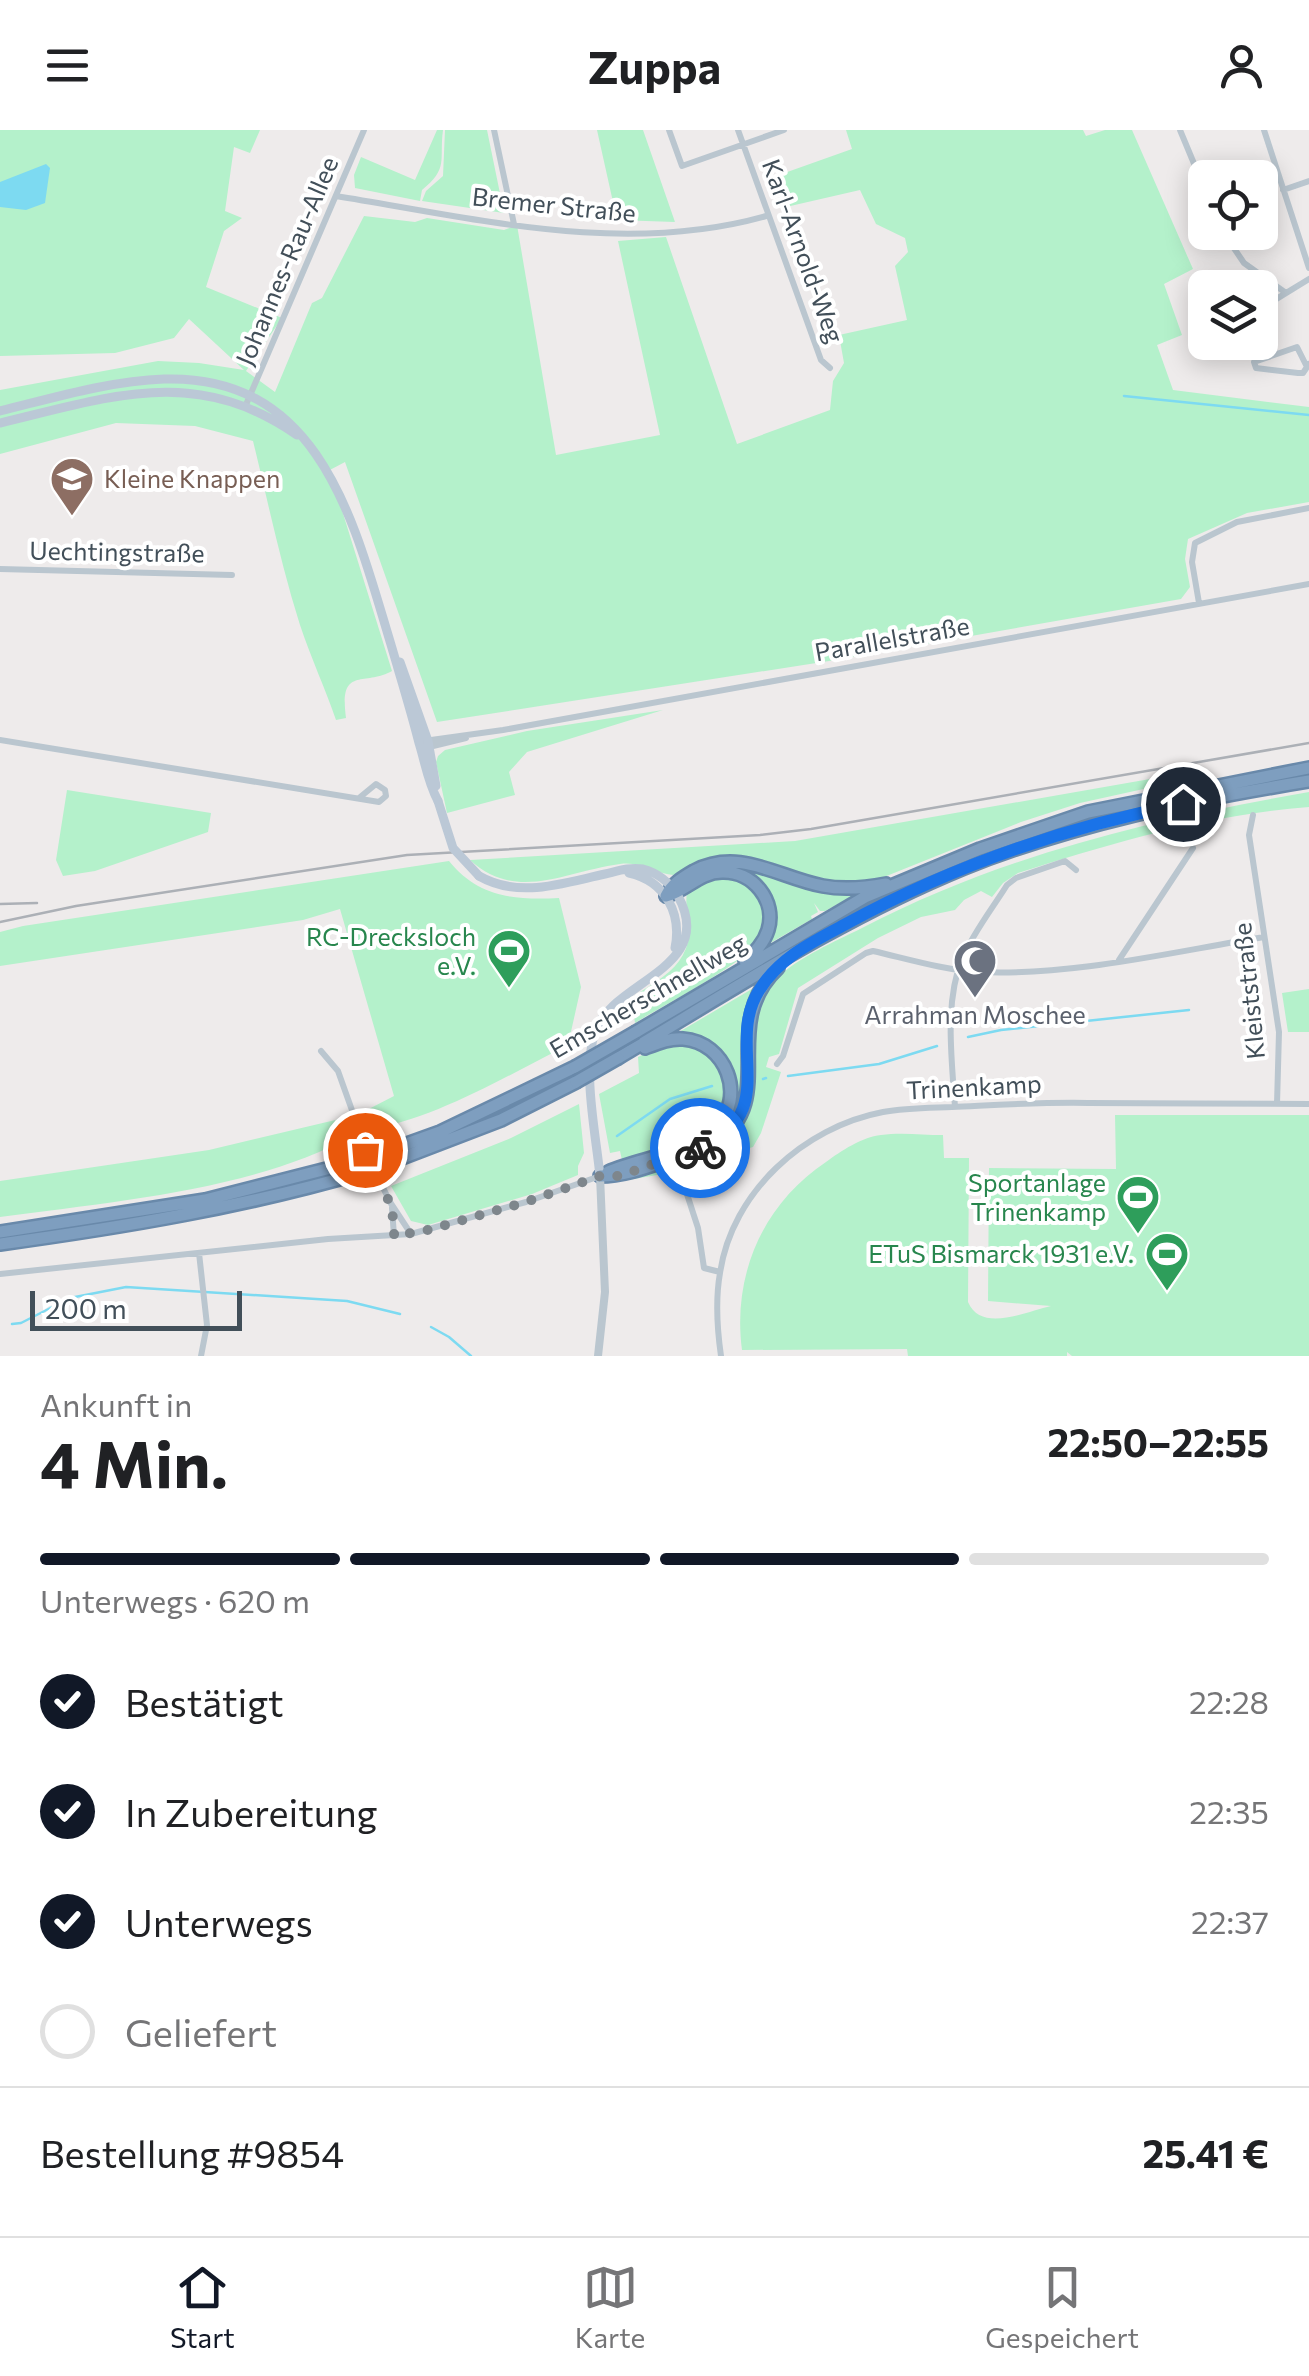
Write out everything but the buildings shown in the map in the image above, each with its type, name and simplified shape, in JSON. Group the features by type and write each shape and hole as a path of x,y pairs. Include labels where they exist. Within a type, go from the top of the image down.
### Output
{"highway":[{"name":"Emscherschnellweg","path":"378,1161 575,1067 865,898 997,842 1088,812 1309,768"},
{"name":"Emscherschnellweg","path":"0,1244 274,1198 502,1120 637,1048 798,950 948,875 1067,832 1148,811 1309,781"},
{"path":"671,892 700,868 734,861 834,888 876,886 919,875"},
{"path":"671,892 702,877 728,872 748,878 766,898 770,918 765,939 723,980"},
{"path":"600,1176 619,1176 689,1153 718,1140 733,1125 748,1089 746,1042 750,1008 770,976 798,950"},
{"path":"600,1176 705,1136 718,1126 730,1105 732,1088 728,1073 719,1057 706,1046 681,1038 637,1048"},
{"name":"Emscherschnellweg","path":"0,1232 205,1200 359,1167"}],"main road":[{"path":"0,411 112,386 165,379 215,384 293,424 340,491 354,527 393,652 399,658 453,848 479,876 504,887 526,888 644,870 658,876 671,892 684,915 681,945 648,982 612,1005 595,1030 591,1066 600,1176"},
{"path":"0,423 151,391 195,393 247,402"}],"street":[{"name":"Johannes-Rau-Allee","path":"247,402 364,130"},
{"path":"494,130 514,224"},
{"name":"Karl-Arnold-Weg","path":"668,130 682,166 744,144"},
{"name":"Karl-Arnold-Weg","path":"738,130 820,360 830,368"},
{"path":"744,144 784,130"},
{"path":"1180,130 1192,160"},
{"path":"1264,130 1309,268"},
{"path":"1284,190 1309,181"},
{"name":"Bremer Straße","path":"336,196 582,234 648,235 716,228 766,216"},
{"path":"1235,250 1244,263 1286,293"},
{"path":"1278,298 1309,279"},
{"path":"1296,347 1307,364 1298,373 1256,368 1254,362 1296,347"},
{"path":"1199,603 1192,562 1196,543 1238,522 1309,508"},
{"name":"Uechtingstraße","path":"0,570 232,575"},
{"name":"Parallelstraße","path":"424,745 1309,584"},
{"path":"0,740 358,798"},
{"name":"Kleiststraße","path":"1253,815 1248,835 1278,1032 1277,1104"},
{"path":"1118,960 1193,848"},
{"path":"955,1107 952,1027 958,970 965,952 1007,885 1016,878 1065,862 1076,870"},
{"path":"777,1064 784,1056 803,994 866,953 958,970 1011,972 1118,960 1264,936"},
{"path":"321,1051 338,1072 365,1150 390,1202 411,1234"},
{"name":"Trinenkamp","path":"721,1356 716,1308 720,1272 735,1225 752,1194 782,1162 810,1140 841,1125 882,1112 1020,1102 1309,1104"},
{"path":"0,1274 328,1239 411,1234 526,1202 600,1176 605,1292 598,1356"},
{"path":"684,1185 698,1228 704,1268 720,1272"},
{"path":"390,1202 394,1236"},
{"path":"199,1253 207,1325 201,1356"}],"green space":[{"path":"0,130 260,130 250,153 234,147 225,211 242,218 224,231 206,287 282,318 246,371 275,392 312,303 322,298 364,216 415,222 427,218 504,230 517,225 556,455 660,435 618,241 666,237 737,444 830,410 833,381 844,363 839,335 907,320 895,266 908,252 905,238 876,224 860,190 786,207 776,176 852,149 846,130 1083,130 1086,136 1105,130 1132,130 1193,269 1164,284 1182,335 1157,345 1173,390 1309,407 1309,502 1247,513 1188,539 1185,559 1190,587 1181,599 829,661 437,722 345,462 326,472 336,491 392,671 350,684 346,691 346,718 336,720 293,602 253,441 195,426 116,423 0,454 0,390 158,361 244,370 189,319 174,338 115,353 0,356"},
{"path":"437,130 443,130 441,163 436,176 422,190 420,201 355,188 354,175 361,157 415,180"},
{"path":"445,130 487,130 504,213 422,201 426,191 443,176"},
{"path":"597,130 643,130 675,222 617,220"},
{"path":"663,710 527,752 509,772 515,795 447,813 436,762 445,750 527,731"},
{"path":"1207,769 1207,775 1080,803 1021,822 879,879 861,882 817,880 762,861 725,856 673,875 627,864 524,882 488,873 470,860 795,841"},
{"path":"67,790 211,813 208,832 95,871 63,876 56,860"},
{"path":"1309,792 1309,807 1235,816 1162,831 1018,873 992,897 981,891 955,910 921,917 878,938 798,988 779,1054 769,1057 766,1067 781,1072 753,1147 657,1175 616,1182 699,1157 733,1135 745,1115 751,1092 755,1020 762,998 777,978 817,950 916,902 1025,860 1136,828"},
{"path":"449,861 473,883 499,894 559,898 581,987 568,1045 470,1095 393,1124 369,1129 361,1113 394,1096 340,909 303,920 0,966 0,932 23,926"},
{"path":"728,867 862,891 825,911 814,903 818,912 812,919 765,946 766,890 753,876"},
{"path":"715,877 752,887 764,912 762,936 724,970 635,1023 633,1009 604,1026 624,1003 662,978 682,956 689,936 687,893"},
{"path":"757,986 746,1008 742,1029 742,1089 736,1108 723,1127 699,1146 731,1113 721,1055 674,1035"},
{"path":"1309,989 1309,1032 1288,1032 1282,993"},
{"path":"689,1043 712,1058 724,1075 726,1101 719,1116 708,1128 675,1145 622,1160 620,1151 610,1153 599,1094 639,1073 638,1057 666,1044"},
{"path":"579,1104 584,1153 578,1175 532,1194 428,1225 411,1221 391,1186 511,1138"},
{"path":"1115,1115 1309,1115 1309,1356 1072,1356 1067,1352 1067,1356 908,1356 907,1349 742,1350 742,1295 757,1244 769,1220 804,1179 826,1162 859,1142 881,1135 943,1135 944,1158 969,1158 968,1302 974,1311 983,1317 1005,1318 1051,1306 988,1301 989,1168 1116,1169"},
{"path":"348,1117 353,1136 271,1170 135,1199 0,1217 0,1181 209,1150"}],"water":[{"path":"46,164 50,168 45,203 26,210 0,207 0,182"}],"waterway":[{"path":"1124,396 1309,415"},
{"path":"968,1037 1189,1010"},
{"path":"788,1076 879,1064 937,1046"},
{"path":"617,1136 670,1099 712,1086"},
{"path":"12,1324 70,1298 126,1287 347,1301 400,1314"},
{"path":"431,1327 471,1356"}],"railway":[{"path":"0,922 76,906 407,855 811,829 1309,743"},
{"path":"0,904 37,903"}],"way so far":[{"path":"365,1150 390,1202 394,1236 526,1202 600,1176 619,1176 700,1148"}],"place":[{"name":"Kleine Knappen","path":"72,517"},
{"name":"RC-Drecksloch e.V.","path":"509,989"},
{"name":"Arrahman Moschee","path":"975,999"},
{"name":"Sportanlage Trinenkamp","path":"1138,1235"},
{"name":"ETuS Bismarck 1931 e.V.","path":"1167,1292"}],"route":[{"path":"700,1148 718,1140 742,1110 750,1072 746,1042 750,1008 758,990 798,950 963,868 1067,832 1183,804"}]}
